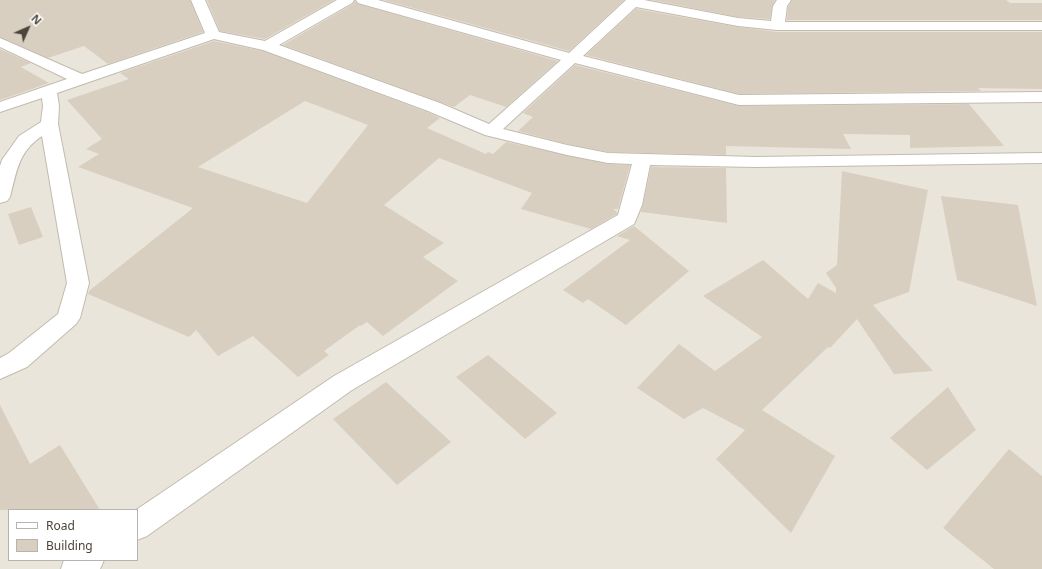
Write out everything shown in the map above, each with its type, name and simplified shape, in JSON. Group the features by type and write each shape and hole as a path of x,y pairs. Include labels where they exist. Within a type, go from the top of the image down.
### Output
{"street":[{"path":"198,0 213,35"},
{"path":"267,46 347,0"},
{"path":"363,0 572,58 739,100 1042,97"},
{"path":"777,26 780,6 784,0"},
{"path":"491,132 634,1 738,22 777,26 1042,26"},
{"path":"0,107 213,35 267,46 434,107 491,132 608,158 756,162 1042,158"},
{"path":"0,42 80,79"},
{"path":"0,369 18,360 68,318 78,283 61,181 49,124 51,106 49,91"},
{"path":"0,197 11,160 25,140 49,124"},
{"path":"138,525 343,383 626,219 632,205 642,160"},
{"path":"76,569 88,561"}],"shaded area":[{"path":"0,0 1042,0 1042,569 0,569"}],"building":[{"path":"0,0 190,0 203,32 108,64 84,46 48,58 0,37"},
{"path":"207,0 334,0 265,39 220,31"},
{"path":"384,0 624,0 569,51"},
{"path":"652,0 775,0 772,6 770,19 738,17"},
{"path":"792,0 1006,0 1010,3 1042,3 1042,20 787,20 788,7"},
{"path":"355,1 358,4 558,61 506,107 470,95 454,107 283,45 353,4"},
{"path":"636,9 738,27 777,32 1042,32 1042,89 978,88 981,91 739,94 586,55"},
{"path":"214,41 263,51 427,112 440,118 427,128 486,154 488,152 493,154 506,142 608,164 630,165 618,209 613,209 617,212 617,214 591,229 521,209 532,193 439,158 384,205 444,243 423,257 458,281 383,336 367,322 361,326 360,325 324,351 329,355 298,377 253,336 218,356 196,330 189,337 88,294 89,291 193,208 78,167 99,154 86,149 102,139 67,100 129,79 120,73","holes":["305,101 368,125 307,203 198,167"]},
{"path":"0,49 31,63 21,67 49,83 0,100"},
{"path":"575,65 739,106 969,104 1004,146 910,148 910,135 843,134 851,149 726,146 726,155 608,152 567,144 518,131 533,117 523,113"},
{"path":"651,167 726,168 727,223 641,212"},
{"path":"842,171 928,190 909,292 873,305 933,371 894,374 857,319 830,348 828,347 762,410 835,456 791,533 716,459 745,430 703,408 684,419 637,388 679,344 715,371 762,337 703,296 763,260 808,299 818,283 836,293 836,288 826,273 837,265"},
{"path":"941,196 1018,205 1037,306 957,280"},
{"path":"31,207 43,237 19,245 8,214"},
{"path":"634,226 689,271 626,325 588,299 583,303 563,290 630,240 617,236"},
{"path":"488,355 557,413 525,439 456,377"},
{"path":"386,382 451,442 397,485 333,419"},
{"path":"948,387 976,430 927,470 890,438"},
{"path":"0,405 30,464 60,445 99,509 0,510"},
{"path":"1009,449 1042,476 1042,569 994,569 943,528"}]}
